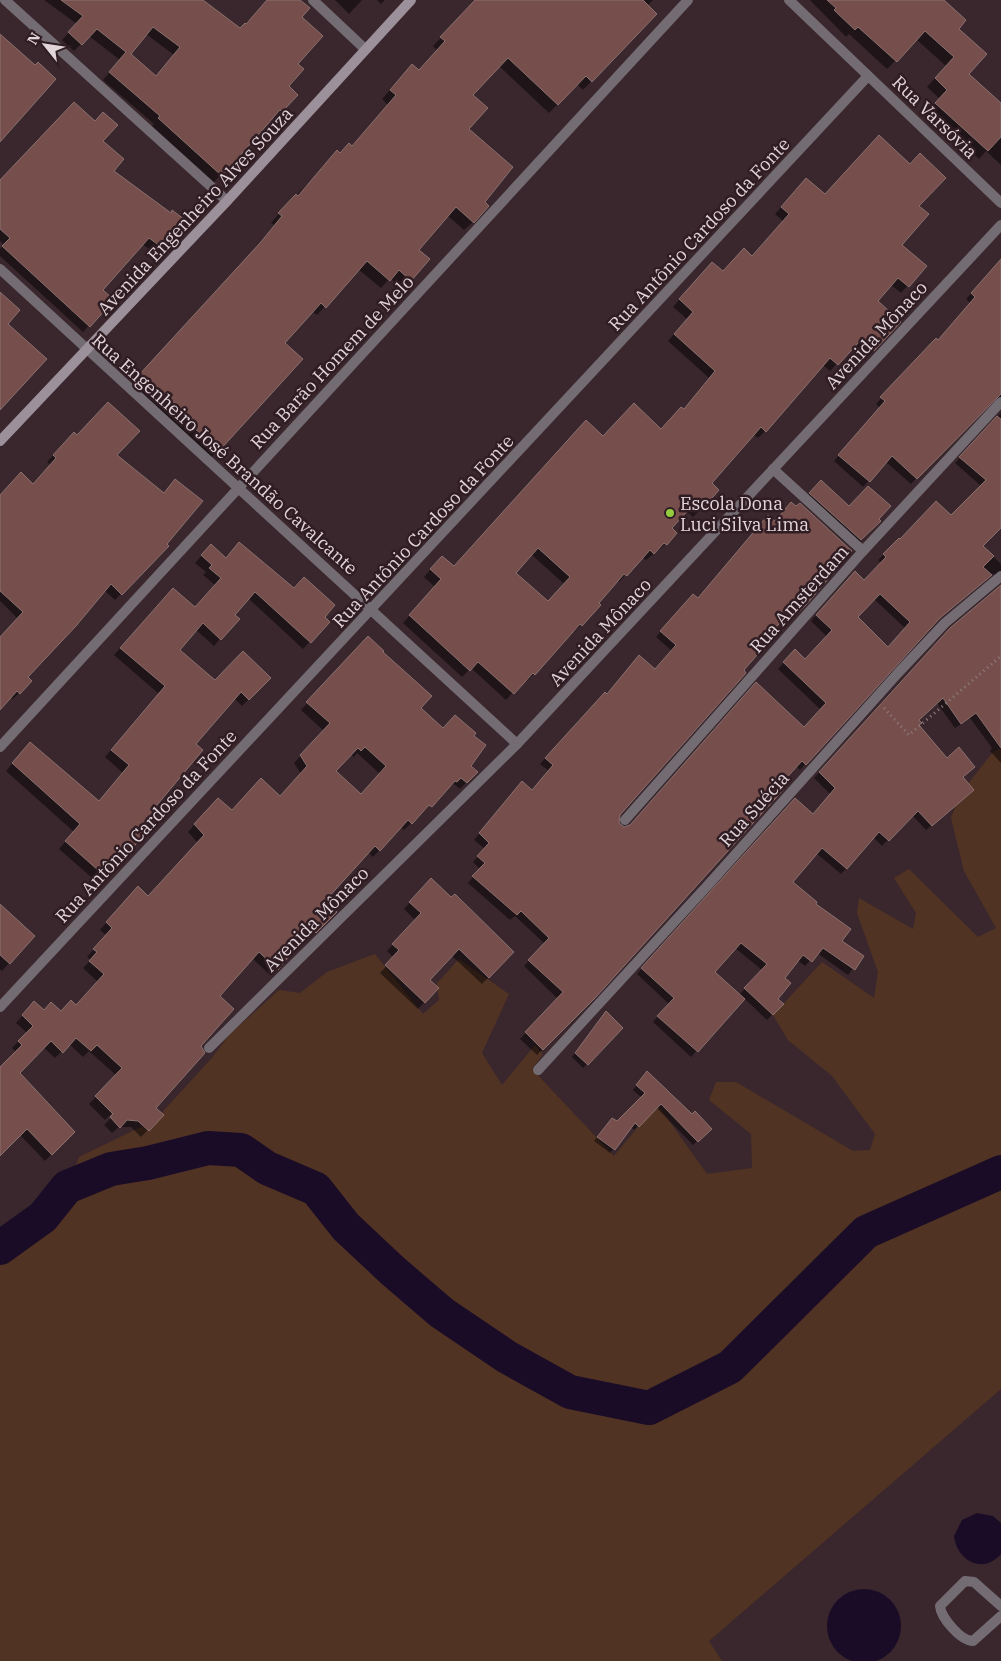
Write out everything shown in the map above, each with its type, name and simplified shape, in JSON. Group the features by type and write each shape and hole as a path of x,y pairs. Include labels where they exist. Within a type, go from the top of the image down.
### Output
{"main road":[{"name":"Avenida Engenheiro Alves Souza","path":"0,441 104,333 411,0"}],"street":[{"path":"5,0 227,201"},
{"path":"313,0 365,49"},
{"name":"Rua Barão Homem de Melo","path":"0,747 688,0"},
{"name":"Rua Varsóvia","path":"788,0 1001,202"},
{"name":"Rua Antônio Cardoso da Fonte","path":"0,1007 868,76"},
{"name":"Avenida Mônaco","path":"209,1048 517,744 1001,225"},
{"name":"Rua Engenheiro José Brandão Cavalcante","path":"0,269 517,744"},
{"name":"Rua Amsterdam","path":"625,820 863,551 1001,402"},
{"path":"773,469 863,551"},
{"name":"Rua Suécia","path":"538,1070 945,623 1001,576"},
{"path":"1001,1606 974,1582 968,1580 940,1606 941,1613 964,1639 969,1641 973,1641 1001,1616"}],"path":[{"path":"875,698 909,735 1001,656"}],"shaded area":[{"path":"1001,748 1001,1389 709,1641 722,1661 0,1661 0,1248 43,1217 67,1187 79,1157 155,1120 211,1059 230,1034 279,990 300,993 327,972 375,954 423,1014 439,1000 437,983 459,959 509,994 482,1053 502,1085 535,1045 543,1054 532,1069 614,1156 657,1104 707,1174 752,1168 751,1134 709,1100 716,1082 736,1082 853,1151 870,1150 875,1134 832,1076 788,1040 773,1015 822,962 874,998 878,972 857,913 859,898 913,929 916,913 894,878 909,869 978,937 996,928 964,871 951,818 960,794 993,752"},
{"path":"977,1513 993,1516 1001,1523 1001,1554 986,1564 972,1562 965,1558 956,1545 954,1536 962,1520"},
{"path":"864,1589 878,1592 890,1600 898,1612 901,1626 898,1640 890,1652 878,1660 864,1663 850,1660 838,1652 830,1640 827,1626 830,1612 838,1600 850,1592"}],"building":[{"path":"61,0 203,0 240,28 246,24 267,0 300,0 310,8 302,17 323,36 298,64 304,69 289,86 298,95 282,112 280,110 222,176 158,118 160,116 109,72 126,52 97,29 82,45 68,32 83,16","holes":["153,27 180,47 156,76 131,54"]},
{"path":"475,0 643,0 657,14 592,82 586,76 558,105 508,58 473,95 488,108 469,129 513,167 485,202 489,206 474,223 456,207 419,250 430,259 411,281 399,270 390,281 367,261 326,308 321,303 285,343 303,359 219,451 138,376 260,243 282,216 278,213 296,194 298,196 337,150 340,153 349,143 352,146 396,95 390,90 412,64 419,70 445,41 440,37"},
{"path":"827,0 944,0 966,20 959,29 987,54 969,74 1001,103 1001,137 988,151 935,103 947,90 935,78 954,57 925,31 897,62 858,27 855,30 834,10 836,8"},
{"path":"0,34 35,65 38,62 56,79 0,142"},
{"path":"74,102 95,121 103,112 118,125 103,141 124,159 114,171 171,213 172,210 189,223 168,252 149,238 103,290 114,300 90,327 2,246 10,238 0,229 0,180"},
{"path":"879,135 910,164 920,153 946,178 919,206 929,214 902,245 927,266 909,287 898,278 878,301 901,322 874,351 861,340 838,365 830,358 766,432 761,427 712,483 719,490 701,511 694,504 672,528 677,533 667,545 664,543 654,554 650,550 627,576 624,574 599,603 601,605 582,626 580,624 535,675 533,673 514,694 478,662 470,671 409,615 441,579 430,569 442,556 454,566 586,420 603,436 634,403 661,429 681,407 684,409 715,371 674,334 693,312 679,299 712,262 723,271 744,248 752,256 789,214 781,207 806,178 825,194","holes":["538,548 570,577 548,601 516,573"]},
{"path":"1001,259 1001,394 917,479 892,456 870,482 838,455 885,401 880,397 936,338 938,340 975,297 971,293"},
{"path":"0,292 20,310 8,324 47,359 0,410"},
{"path":"108,402 140,431 117,455 164,493 175,479 203,501 167,544 169,546 122,595 111,584 76,626 28,677 32,681 20,694 17,691 0,710 0,637 23,612 0,591 0,495 21,472 33,484 56,458 53,455 74,432 77,435"},
{"path":"997,416 1001,419 1001,528 983,546 994,556 983,567 992,575 940,618 806,765 802,761 780,785 784,789 596,997 543,1050 525,1032 563,992 528,960 549,938 521,911 517,915 472,876 485,863 477,856 489,843 479,833 522,781 532,790 553,765 545,758 605,692 607,694 639,655 655,669 676,645 660,631 693,594 698,598 768,515 775,521 791,502 796,506 800,503 852,551 800,611 794,606 768,637 771,639 744,670 746,673 620,815 619,823 624,827 630,825 756,682 804,727 826,703 783,662 795,649 805,659 832,630 816,615 855,571 864,580 886,557 883,554 936,501 951,515 986,480 959,457","holes":["880,594 910,622 888,647 858,617"]},
{"path":"821,480 849,506 868,486 891,506 879,519 881,521 861,540 809,493"},
{"path":"239,542 294,588 304,577 335,605 325,617 330,622 311,643 255,592 235,615 240,619 221,640 203,623 180,650 215,680 243,651 271,678 249,700 241,692 196,744 203,750 152,811 159,817 107,878 65,841 80,824 12,763 30,742 99,801 129,765 111,750 165,686 120,648 173,588 195,607 221,578 209,568 212,565 201,555 211,544 226,558"},
{"path":"1001,585 1001,748 976,713 961,724 943,698 919,720 922,723 919,725 947,758 959,747 975,767 963,777 974,790 932,826 918,811 889,841 879,832 847,869 822,848 793,882 817,902 816,904 851,929 842,941 864,956 855,970 823,948 812,962 803,955 785,978 791,983 778,999 784,1004 773,1015 744,988 767,964 741,943 715,972 745,999 698,1052 657,1016 674,998 641,968 795,798 813,814 835,788 819,772 950,628"},
{"path":"368,636 432,696 421,708 443,728 455,715 476,733 474,736 486,745 471,766 478,772 467,783 461,778 457,782 455,781 432,807 429,805 412,824 408,820 380,851 375,846 325,901 337,912 316,933 311,928 278,970 259,952 220,996 234,1009 201,1046 205,1053 156,1108 164,1115 149,1131 138,1121 127,1120 120,1128 110,1117 113,1114 95,1096 122,1068 97,1045 91,1051 76,1038 63,1053 51,1041 20,1073 75,1132 52,1155 27,1129 0,1156 0,1067 22,1045 18,1041 33,1026 22,1015 34,1001 44,1010 51,1002 61,1011 71,1000 76,1005 104,974 89,961 97,952 93,949 112,928 106,922 138,886 148,896 204,835 194,824 218,798 232,810 261,778 280,796 307,766 300,755 330,723 306,702","holes":["365,747 386,766 361,794 336,771 358,748 361,751"]},
{"path":"431,878 451,897 455,894 514,952 489,978 459,949 430,980 439,988 425,1003 385,965 399,950 392,944 421,913 409,902"},
{"path":"0,904 35,936 10,964 0,955"},
{"path":"606,1011 623,1028 588,1065 575,1053"},
{"path":"647,1071 692,1114 695,1111 712,1129 698,1142 661,1104 639,1127 635,1123 615,1150 597,1137 612,1118 617,1121 645,1093 636,1085"}],"waterway":[{"path":"0,1248 43,1217 67,1187 111,1169 148,1163 208,1148 241,1150 267,1168 316,1189 346,1227 393,1271 442,1313 507,1357 570,1392 649,1408 730,1367 866,1232 1001,1172"}],"place":[{"name":"Escola Dona Luci Silva Lima","path":"670,513"}]}
